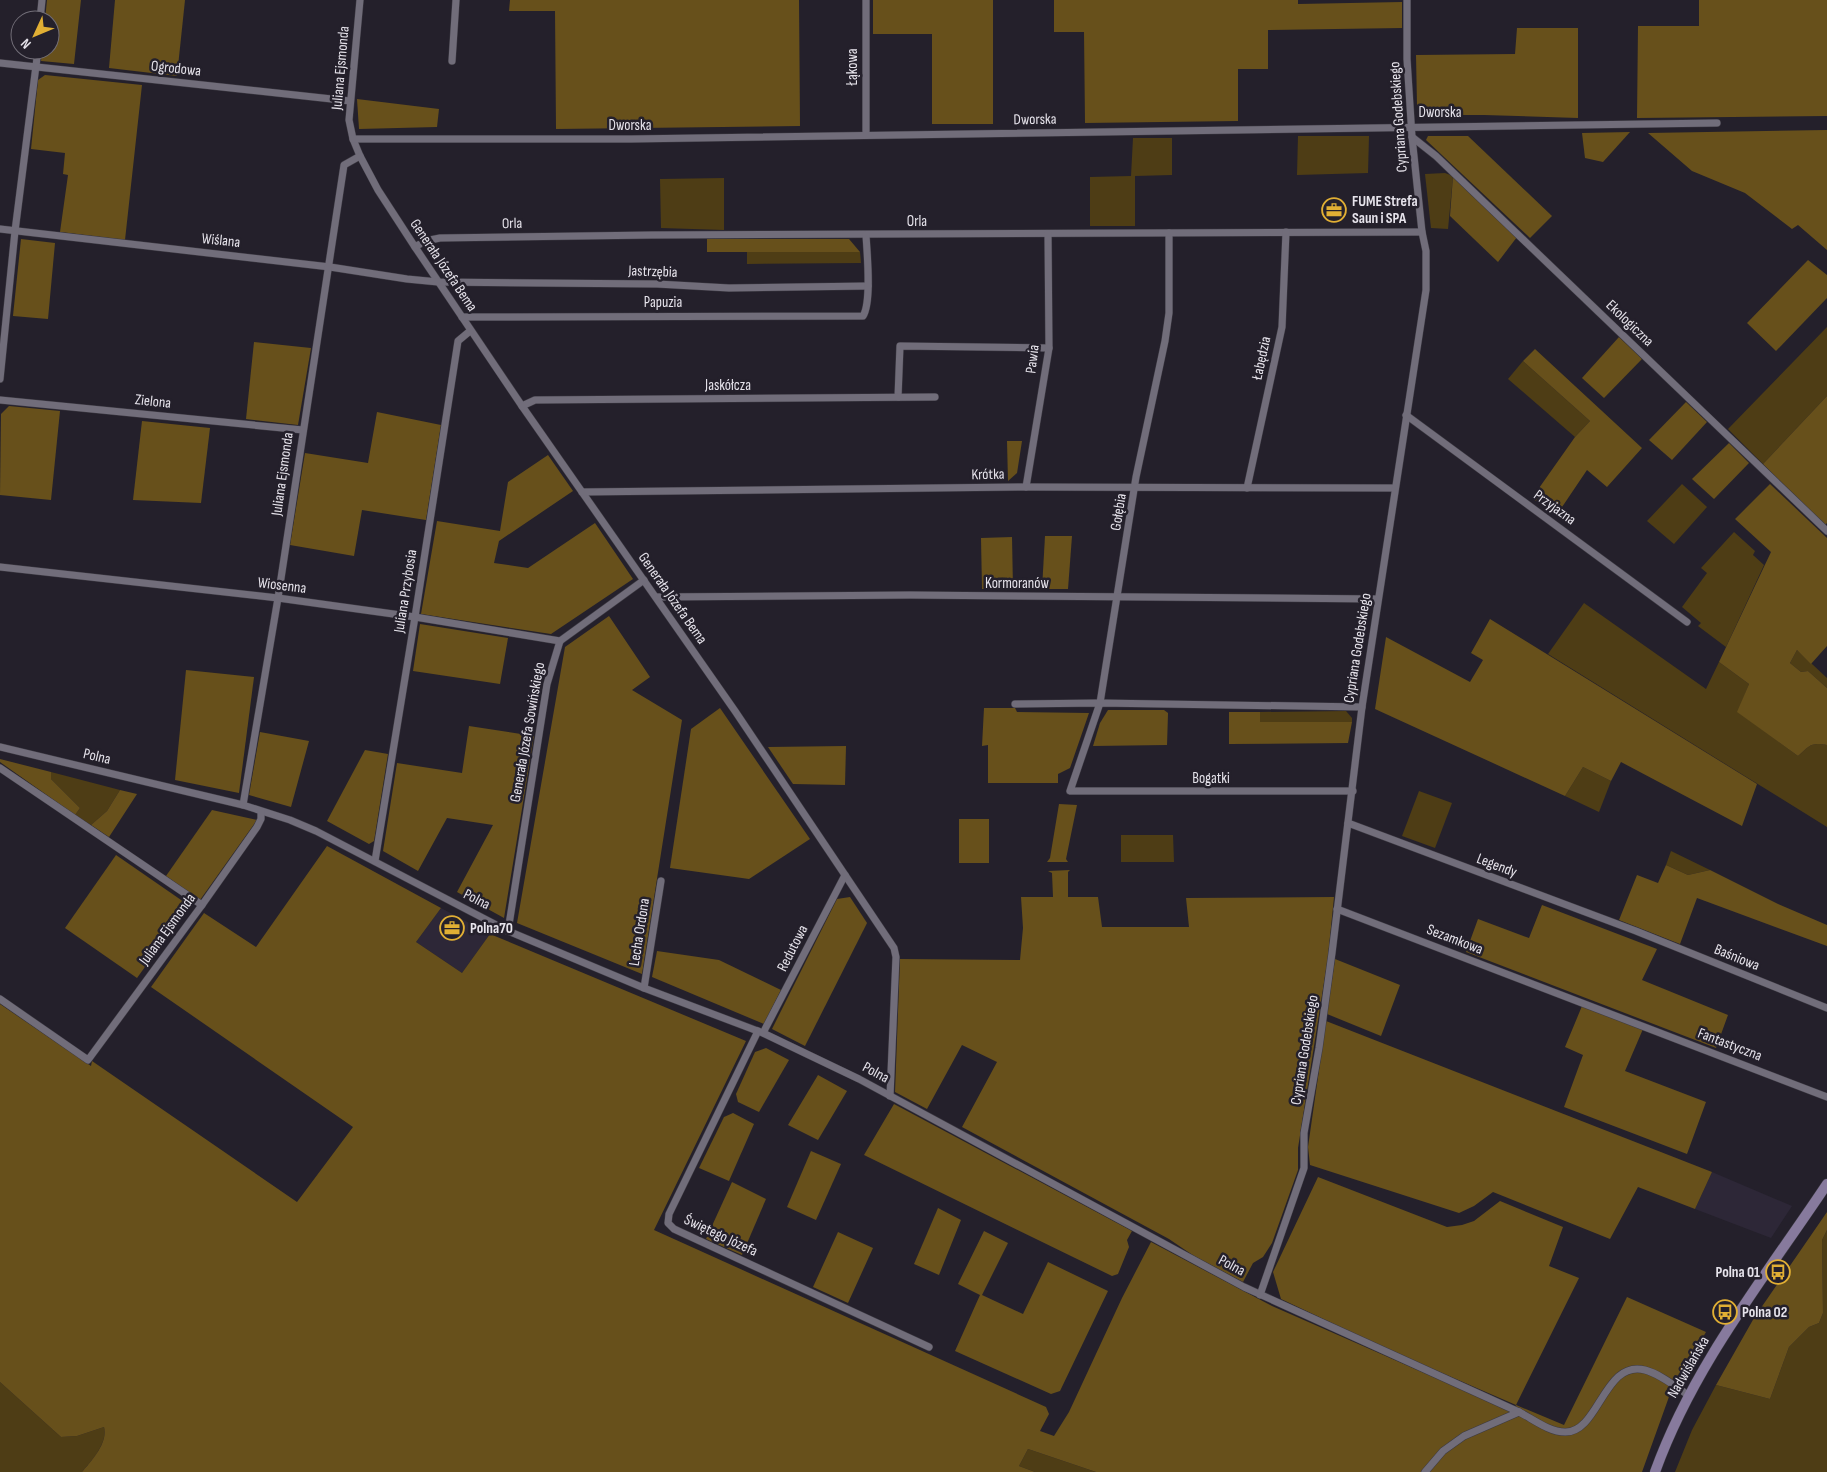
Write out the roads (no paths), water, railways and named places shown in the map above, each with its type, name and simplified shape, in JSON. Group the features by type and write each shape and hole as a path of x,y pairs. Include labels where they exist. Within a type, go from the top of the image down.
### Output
{"main road":[{"name":"Nadwiślańska","path":"1655,1472 1688,1395 1730,1326 1827,1184"}],"street":[{"name":"Juliana Ejsmonda","path":"353,139 349,120 350,100 360,0"},
{"path":"452,61 456,0"},
{"name":"Łąkowa","path":"866,0 866,135"},
{"name":"Cypriana Godebskiego","path":"1260,1294 1304,1168 1304,1132 1319,1048 1353,791 1362,707 1426,290 1426,251 1422,232 1411,126 1407,59 1407,0"},
{"path":"0,379 15,231 37,60"},
{"name":"Ogrodowa","path":"0,63 350,100"},
{"name":"Dworska","path":"353,139 631,139 1411,126 1717,123"},
{"name":"Ekologiczna","path":"1412,137 1443,162 1827,531"},
{"name":"Generała Józefa Bema","path":"353,139 378,190 470,330 735,711 894,948 896,957 890,1096"},
{"name":"Juliana Ejsmonda","path":"243,805 278,598 330,267 344,165 360,156"},
{"name":"Wiślana","path":"0,230 330,267 438,282"},
{"name":"Łabędzia","path":"1247,488 1282,327 1286,232"},
{"name":"Orla","path":"415,247 425,241 440,238 652,234 866,235 1422,232"},
{"name":"Gołębia","path":"1070,791 1100,703 1136,477 1166,341 1169,233"},
{"name":"Pawia","path":"1026,487 1048,348 1048,234"},
{"path":"866,235 868,286"},
{"name":"Jastrzębia","path":"438,282 657,284 728,288 868,286"},
{"name":"Papuzia","path":"462,317 863,316 866,308 868,286"},
{"name":"Juliana Przybosia","path":"375,861 458,341 470,330"},
{"path":"898,397 900,346 1048,348"},
{"name":"Jaskółcza","path":"522,406 535,400 935,396"},
{"name":"Zielona","path":"0,400 303,430"},
{"name":"Przyjazna","path":"1406,415 1687,622"},
{"name":"Krótka","path":"582,492 1026,487 1395,488"},
{"name":"Wiosenna","path":"0,568 278,598 415,617 560,641"},
{"path":"560,641 644,580"},
{"name":"Kormoranów","path":"656,597 910,595 1378,599"},
{"name":"Generała Józefa Sowińskiego","path":"508,931 547,684 560,641"},
{"path":"1016,704 1100,703 1362,707"},
{"name":"Polna","path":"0,748 243,805 290,820 316,831 508,931 644,988 761,1032 890,1096 1260,1294 1519,1412 1551,1429 1564,1432 1580,1428 1618,1377 1630,1370 1643,1369 1650,1372 1688,1395"},
{"path":"0,768 202,905"},
{"name":"Bogatki","path":"1070,791 1353,791"},
{"name":"Juliana Ejsmonda","path":"0,1000 88,1060 202,905 257,826 261,819 261,812"},
{"name":"Legendy","path":"1348,824 1636,931"},
{"name":"Redutowa","path":"761,1032 845,875"},
{"name":"Lecha Ordona","path":"644,988 661,881"},
{"name":"Sezamkowa","path":"1337,909 1623,1018"},
{"name":"Baśniowa","path":"1636,931 1827,1008"},
{"name":"Fantastyczna","path":"1623,1018 1827,1097"},
{"name":"Świętego Józefa","path":"761,1032 669,1214 668,1223 674,1229 929,1347"},
{"path":"1425,1472 1443,1451 1464,1436 1519,1412"}],"place":[{"name":"FUME Strefa Saun i SPA","path":"1334,210"},
{"name":"Polna70","path":"452,928"},
{"name":"Polna 01","path":"1778,1272"},
{"name":"Polna 02","path":"1725,1312"}]}
